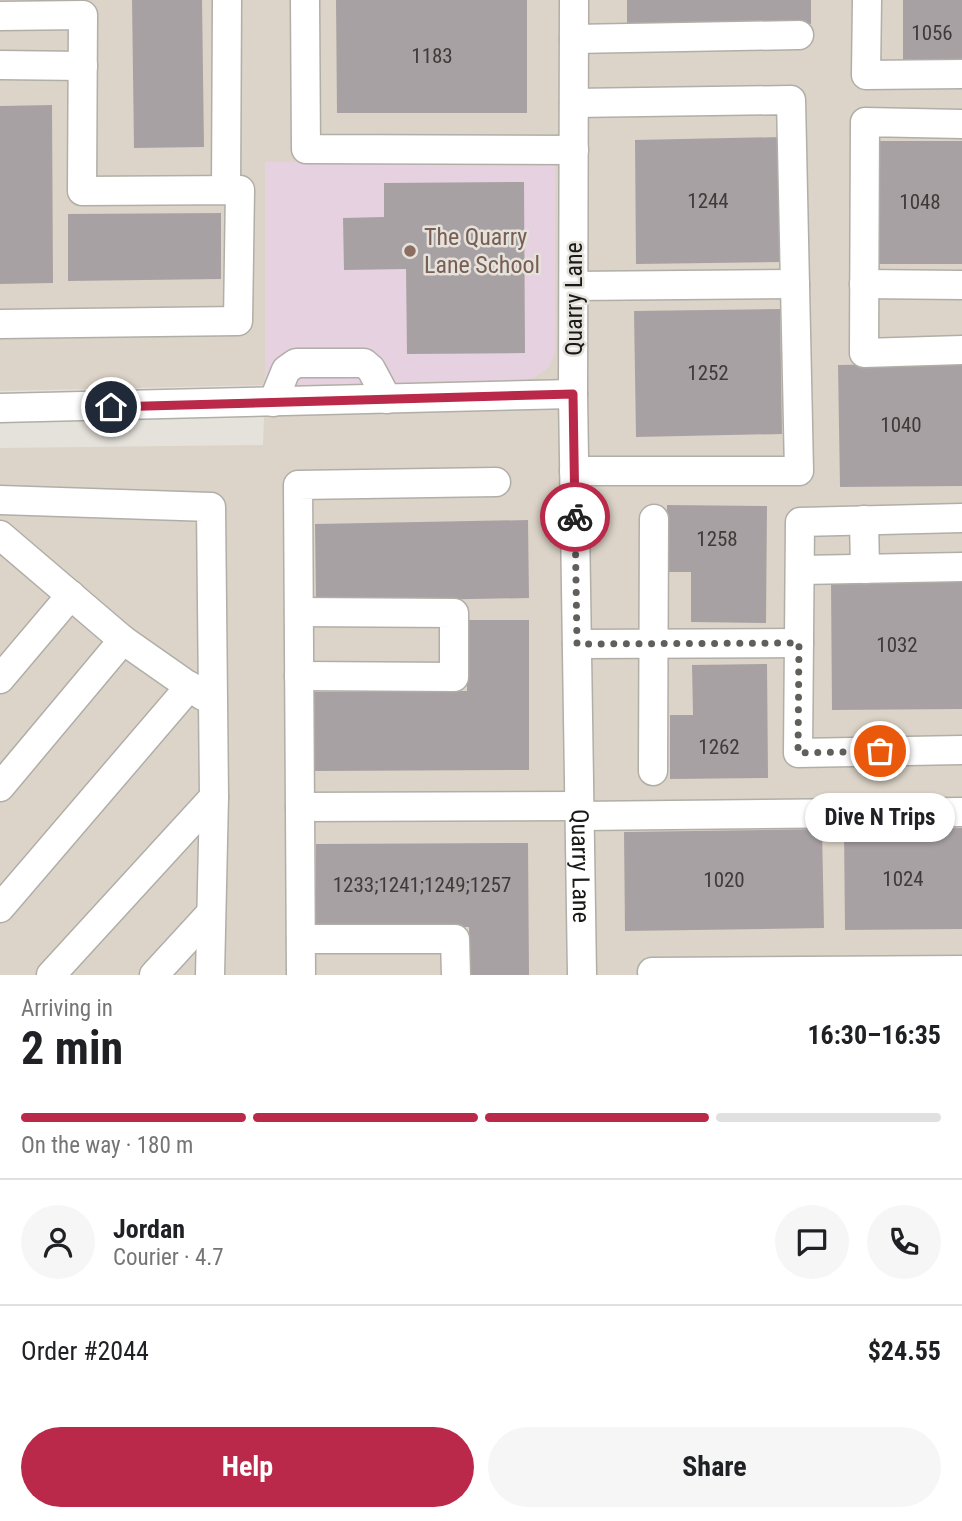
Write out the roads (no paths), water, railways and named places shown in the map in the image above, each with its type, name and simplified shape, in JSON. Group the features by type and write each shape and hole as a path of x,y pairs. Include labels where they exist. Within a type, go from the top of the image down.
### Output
{"street":[{"path":"226,190 227,0"},
{"path":"304,0 306,149 574,150"},
{"name":"Quarry Lane","path":"574,0 573,394 582,975"},
{"path":"867,0 866,75 962,74"},
{"path":"0,16 83,15 82,191 240,190 237,321 0,324"},
{"path":"574,39 799,35"},
{"path":"0,65 83,66"},
{"path":"574,103 791,100 799,471 574,471"},
{"path":"962,124 865,122 864,353 962,350"},
{"path":"574,286 795,284"},
{"path":"864,285 962,285"},
{"path":"273,402 286,370 296,363 364,363 372,369 387,399"},
{"path":"0,408 573,394"},
{"path":"301,975 298,485 496,482"},
{"path":"0,500 211,507 214,797 210,975"},
{"path":"962,518 800,522 798,753 962,750"},
{"path":"653,771 654,520"},
{"path":"864,520 865,569"},
{"path":"4,545 71,595 123,640 214,704"},
{"path":"801,570 962,567"},
{"path":"0,679 71,595"},
{"path":"299,612 454,613 454,677 299,676"},
{"path":"0,787 123,640"},
{"path":"577,644 799,643"},
{"path":"0,908 190,686"},
{"path":"51,975 214,797"},
{"path":"300,807 962,812"},
{"path":"154,975 210,914"},
{"path":"300,939 456,939 456,975"},
{"path":"652,972 962,970"}],"place":[{"name":"The Quarry Lane School","path":"410,251"},
{"name":"Dive N Trips","path":"880,751"}]}
